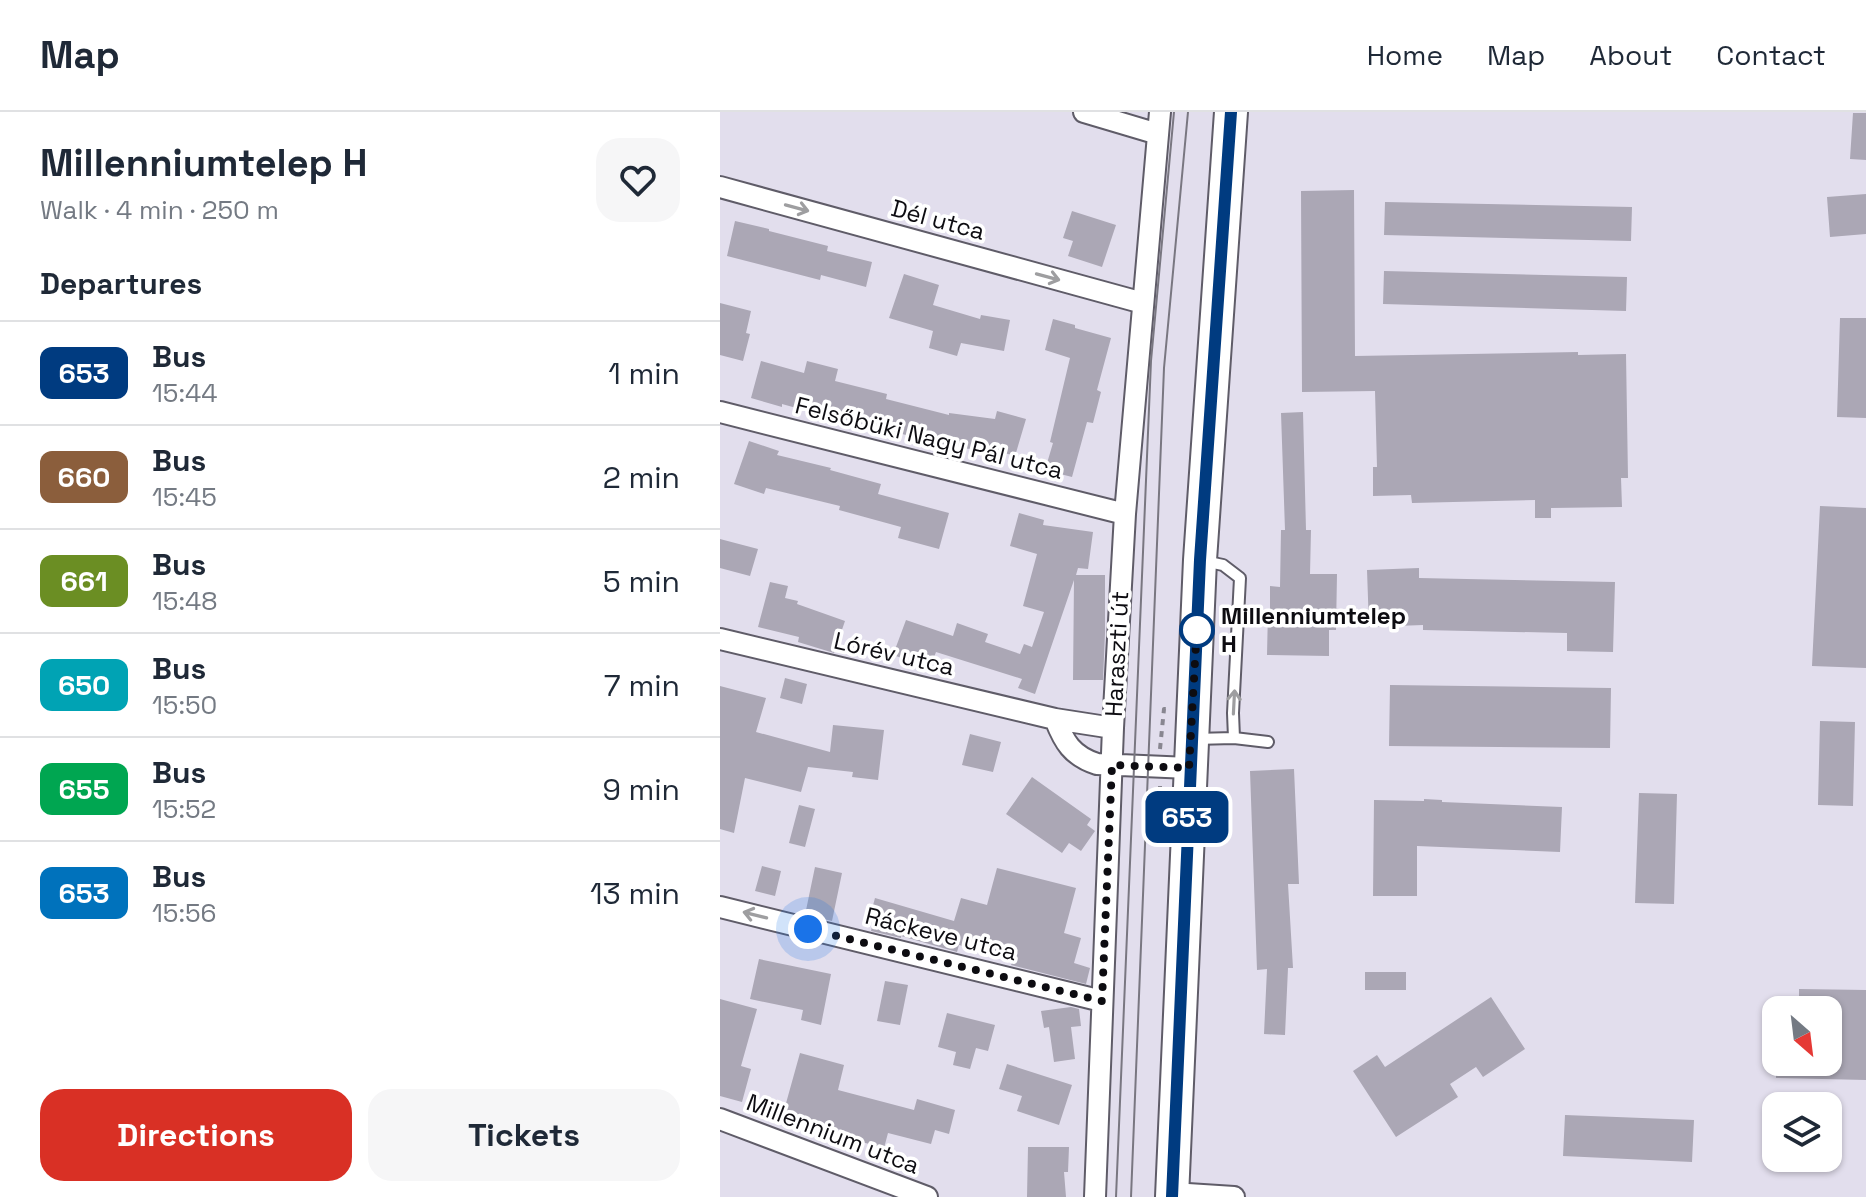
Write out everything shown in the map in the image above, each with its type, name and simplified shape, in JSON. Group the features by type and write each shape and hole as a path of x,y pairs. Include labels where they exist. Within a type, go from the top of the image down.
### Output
{"main road":[{"path":"1172,1195 1200,560 1231,112"}],"street":[{"path":"1084,112 1158,134"},
{"name":"Haraszti út","path":"1095,1197 1113,728 1125,514 1160,112"},
{"name":"Dél utca","path":"721,190 1143,303"},
{"name":"Felsőbüki Nagy Pál utca","path":"720,412 1125,514"},
{"name":"Lórév utca","path":"720,639 1055,719 1113,728"},
{"path":"1055,719 1063,739 1074,753 1097,764 1112,765 1190,754"},
{"name":"Ráckeve utca","path":"720,907 1102,1001"},
{"name":"Millennium utca","path":"720,1119 927,1197"},
{"path":"1172,1195 1234,1197"}],"lane":[{"path":"1200,560 1223,565 1240,578 1234,738"},
{"path":"1190,754 1234,738 1268,742"}],"building":[{"path":"1853,113 1866,113 1866,160 1850,159"},
{"path":"1354,190 1355,356 1626,354 1628,478 1621,478 1622,507 1551,508 1551,518 1535,518 1535,500 1412,503 1411,495 1373,496 1373,467 1377,467 1375,391 1302,392 1301,191"},
{"path":"1866,194 1866,234 1830,237 1827,197"},
{"path":"1385,202 1632,207 1631,241 1384,235"},
{"path":"1072,211 1116,225 1102,267 1068,256 1073,241 1063,238"},
{"path":"735,221 828,246 827,251 872,262 866,287 821,275 820,280 727,256"},
{"path":"1384,271 1627,277 1626,311 1383,304"},
{"path":"904,274 939,285 933,305 980,319 981,315 1010,320 1004,351 961,343 957,356 929,348 933,331 889,318"},
{"path":"720,303 751,311 746,333 750,334 743,361 720,355"},
{"path":"1840,318 1866,318 1866,418 1837,417"},
{"path":"1053,319 1111,338 1097,390 1101,392 1093,423 1087,422 1072,477 1045,470 1070,358 1045,350"},
{"path":"761,361 804,373 807,361 838,369 835,381 887,394 886,399 949,415 995,419 997,411 1026,419 1015,456 983,447 983,451 944,445 751,398"},
{"path":"1303,412 1306,530 1311,530 1310,574 1337,574 1336,630 1329,630 1329,656 1267,655 1270,586 1280,587 1281,530 1285,530 1281,413"},
{"path":"749,441 779,451 777,455 881,484 878,494 949,513 939,549 898,538 901,527 839,510 840,506 766,488 764,494 734,484"},
{"path":"1820,506 1866,508 1866,668 1812,666"},
{"path":"1019,513 1044,520 1043,525 1093,532 1088,569 1078,568 1076,575 1105,575 1103,680 1073,680 1074,580 1035,694 1018,688 1022,679 936,652 930,668 893,655 906,620 953,636 957,623 988,634 985,642 1020,654 1024,644 1032,647 1044,612 1023,606 1037,554 1010,546"},
{"path":"720,539 758,549 750,576 720,568"},
{"path":"1419,568 1419,578 1615,582 1613,652 1567,651 1567,633 1423,630 1423,625 1369,627 1367,570"},
{"path":"770,582 788,586 785,598 845,621 834,653 798,642 799,637 758,627"},
{"path":"785,678 807,684 802,704 780,698"},
{"path":"1390,685 1611,688 1610,748 1389,746"},
{"path":"720,686 766,698 756,732 830,752 833,725 884,730 878,780 852,777 853,772 808,767 801,792 745,778 734,833 720,829"},
{"path":"1820,721 1855,722 1853,806 1818,805"},
{"path":"970,734 1001,742 993,772 962,765"},
{"path":"1294,769 1299,884 1288,884 1293,968 1288,968 1285,1035 1264,1034 1267,969 1257,970 1250,771"},
{"path":"1032,777 1091,819 1087,825 1095,831 1081,851 1069,843 1062,853 1006,814"},
{"path":"1639,793 1677,794 1674,904 1635,903"},
{"path":"1424,799 1562,807 1560,852 1417,846 1417,896 1373,896 1374,800"},
{"path":"799,805 815,809 805,847 789,843"},
{"path":"762,866 781,871 775,896 755,891"},
{"path":"815,867 842,873 832,921 805,915"},
{"path":"997,868 1076,888 1064,933 1081,938 1074,963 1090,968 1086,984 1011,965 1013,960 959,945 957,952 871,931 873,921 869,920 875,898 954,921 961,898 987,905"},
{"path":"759,959 831,974 821,1025 801,1020 803,1010 750,999"},
{"path":"1365,972 1406,972 1406,990 1365,990"},
{"path":"885,981 908,985 900,1025 877,1021"},
{"path":"1799,989 1866,990 1866,1080 1776,1078 1842,1076 1842,996 1799,996"},
{"path":"1491,997 1525,1049 1483,1077 1476,1067 1450,1084 1458,1097 1396,1137 1353,1071 1377,1055 1385,1067"},
{"path":"720,999 757,1009 741,1066 751,1069 742,1102 720,1096"},
{"path":"1071,1007 1079,1009 1081,1026 1071,1027 1075,1059 1054,1062 1049,1027 1044,1028 1041,1011"},
{"path":"947,1013 995,1025 988,1051 976,1048 970,1069 953,1065 956,1052 938,1047"},
{"path":"800,1053 844,1065 838,1090 914,1110 917,1099 955,1110 949,1134 935,1130 931,1144 888,1133 884,1148 847,1138 848,1132 783,1114"},
{"path":"1007,1064 1072,1085 1059,1125 1017,1111 1022,1096 999,1089"},
{"path":"1565,1115 1694,1120 1692,1162 1563,1156"},
{"path":"1028,1147 1069,1147 1068,1172 1064,1172 1066,1197 1027,1197"}],"tram line":[{"path":"1116,1197 1151,361 1174,112"},
{"path":"1131,1197 1164,368 1188,112"}],"bus line":[{"name":"653","path":"1172,1197 1200,560 1231,112"}],"place":[{"name":"Millenniumtelep H","path":"1197,630"}],"route":[{"path":"808,929 1102,1001 1112,765 1189,768 1197,626 1197,630"}]}
